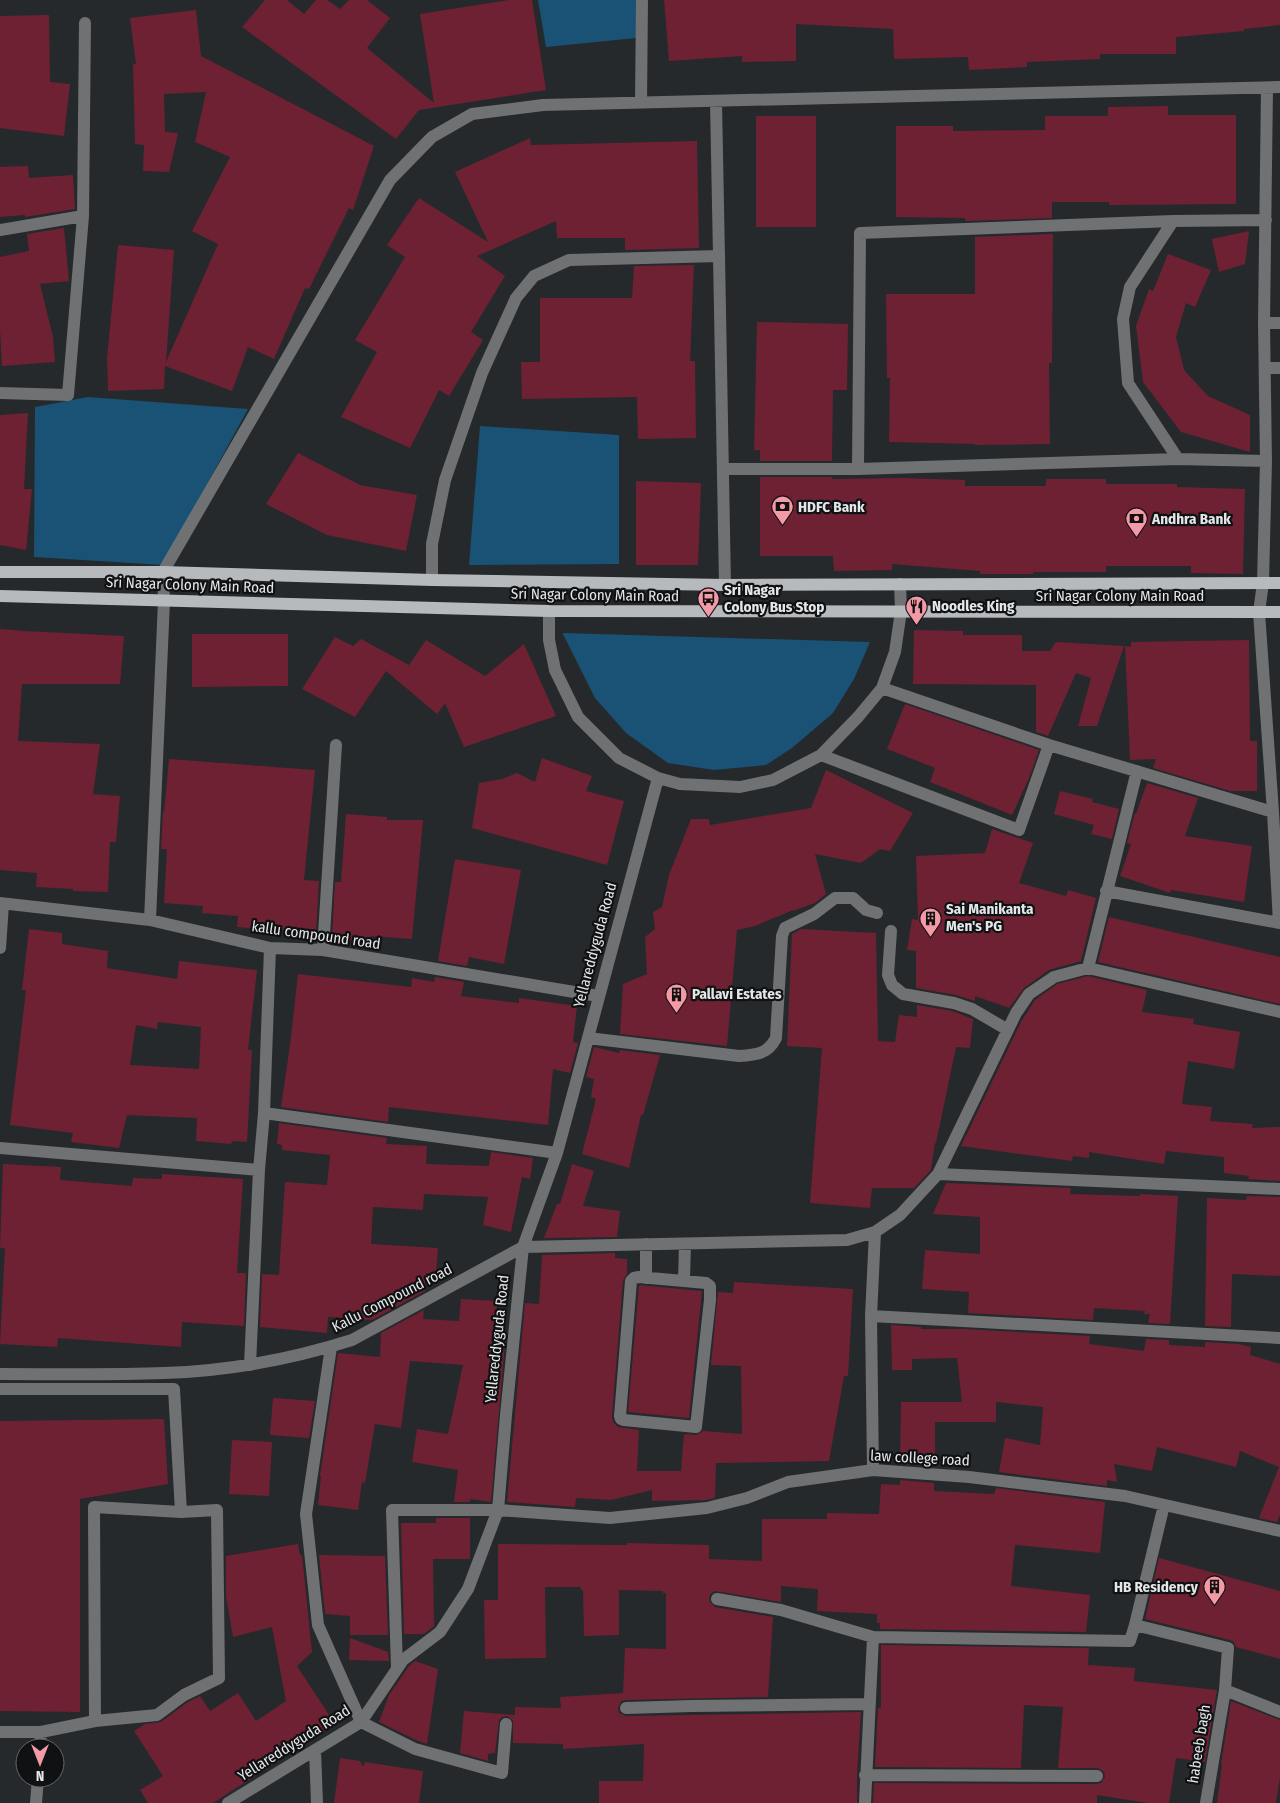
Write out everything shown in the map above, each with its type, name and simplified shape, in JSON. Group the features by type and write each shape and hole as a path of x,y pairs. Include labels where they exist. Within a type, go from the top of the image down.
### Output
{"main road":[{"name":"Sri Nagar Colony Main Road","path":"0,572 163,572 432,580 725,584 1280,583"},
{"name":"Sri Nagar Colony Main Road","path":"0,596 549,611 1280,612"}],"street":[{"path":"641,103 642,0"},
{"path":"0,393 68,395 83,216 85,23"},
{"path":"150,920 164,601 163,572 390,180 432,137 472,114 543,106 1274,87 1266,220 1264,323 1266,461 1263,583 1259,612 1280,923 1106,890"},
{"path":"716,102 725,584"},
{"path":"0,230 83,216"},
{"path":"858,469 860,233 1173,221 1266,220"},
{"path":"1173,221 1130,287 1123,319 1128,383 1178,458"},
{"path":"432,580 432,544 445,480 482,373 516,298 534,276 569,260 719,256"},
{"path":"1264,323 1280,322"},
{"path":"1265,368 1280,368"},
{"path":"723,469 858,469 1178,458 1266,461"},
{"path":"549,611 549,640 555,670 578,717 618,758 658,778 680,784 740,787 773,780 821,755 858,718 882,688 896,652 901,611 900,584"},
{"path":"882,688 1048,745 1273,812"},
{"path":"821,755 1019,830 1048,745"},
{"path":"323,950 336,746"},
{"path":"1088,968 1137,771"},
{"name":"Yellareddyguda Road","path":"228,1803 361,1722 403,1660 440,1632 468,1589 498,1510 523,1247 556,1153 658,778"},
{"path":"588,1038 740,1056 759,1054 766,1051 776,1038 782,936 785,928 814,914 835,898 853,898 866,910 877,913"},
{"path":"0,948 2,904"},
{"name":"kallu compound road","path":"2,904 150,920 270,948 323,950 598,996"},
{"path":"891,931 888,974 892,985 903,994 954,1003 972,1009 1008,1030"},
{"path":"250,1365 259,1170 264,1112 270,948"},
{"path":"523,1247 847,1240 875,1232 900,1215 938,1174 1016,1013 1030,994 1054,977 1088,968 1280,1012"},
{"path":"264,1112 556,1153"},
{"path":"0,1148 259,1170"},
{"path":"938,1174 1280,1188"},
{"path":"873,1470 871,1316 875,1232"},
{"path":"646,1244 646,1278"},
{"path":"684,1281 685,1244"},
{"name":"Kallu Compound road","path":"0,1374 166,1374 250,1365 331,1347 352,1340 523,1247"},
{"path":"636,1277 646,1278 706,1283 710,1288 696,1427 621,1419 631,1281 636,1277"},
{"path":"871,1316 1280,1338"},
{"path":"331,1347 306,1514 318,1626 361,1722 416,1749 502,1773 506,1724"},
{"path":"0,1390 174,1389 181,1512"},
{"name":"law college road","path":"397,1668 392,1510 498,1510 610,1518 707,1508 746,1498 788,1482 873,1470 969,1476 1125,1496 1280,1531"},
{"path":"717,1599 781,1610 873,1637 1130,1641 1164,1505"},
{"path":"0,1732 41,1732 95,1721 157,1715 184,1695 219,1678 217,1510 181,1512 94,1507 95,1721"},
{"name":"habeeb bagh","path":"1135,1625 1228,1648 1225,1690 1206,1803"},
{"path":"865,1803 873,1637"},
{"path":"1225,1690 1280,1712"},
{"path":"626,1708 869,1704"},
{"path":"41,1732 41,1738"},
{"path":"315,1750 317,1803"},
{"path":"865,1775 1097,1776"},
{"path":"36,1803 37,1788"}],"shaded area":[{"path":"538,0 636,0 636,38 546,47"},
{"path":"88,397 248,409 163,565 34,557 35,407"},
{"path":"480,426 619,435 619,564 469,565"},
{"path":"563,634 870,642 854,679 833,713 792,748 766,765 714,770 668,763 626,733 595,698"}],"building":[{"path":"265,0 287,0 304,14 316,0 327,0 340,9 349,0 367,0 390,18 367,48 434,103 420,14 509,0 532,0 546,90 419,110 396,139 242,27"},
{"path":"664,0 1280,0 1280,25 1244,29 1244,31 1176,37 1176,54 1100,54 1100,59 1027,62 1027,67 969,70 968,57 894,59 893,29 796,24 796,61 742,62 742,56 669,61"},
{"path":"196,10 201,56 374,146 353,210 349,208 309,289 305,288 274,359 248,347 232,391 165,366 164,389 108,391 107,358 118,245 174,250 166,362 218,244 192,231 230,157 195,142 206,92 164,94 165,132 178,133 169,172 143,171 144,145 135,144 133,64 136,64 130,18"},
{"path":"49,15 50,82 70,84 64,136 0,128 0,16"},
{"path":"1168,106 1168,115 1236,115 1236,204 1109,205 1109,202 1052,202 1052,218 965,221 965,218 896,217 896,126 953,126 953,131 1045,130 1045,116 1108,116 1108,107"},
{"path":"756,116 816,116 816,227 756,227"},
{"path":"530,138 531,145 697,141 699,248 625,250 625,238 557,238 556,221 477,256 505,276 471,332 483,340 449,396 439,390 410,448 341,417 377,352 355,340 405,257 387,245 419,198 488,242 455,172"},
{"path":"28,166 29,178 73,175 75,209 25,217 25,215 0,217 0,167"},
{"path":"64,228 69,281 40,284 53,337 55,362 2,366 0,257 29,251 27,234"},
{"path":"1249,231 1245,264 1219,272 1212,239"},
{"path":"1053,234 1052,363 1049,363 1050,444 975,445 889,442 890,378 887,378 886,294 975,294 975,237"},
{"path":"1168,254 1211,270 1195,307 1186,303 1176,337 1184,370 1208,396 1250,415 1250,452 1181,432 1143,382 1136,326 1149,289 1153,291"},
{"path":"694,265 690,361 695,361 696,438 638,439 637,397 522,399 521,362 540,362 540,298 632,298 634,266"},
{"path":"757,322 848,324 847,390 833,390 832,461 760,461 760,450 754,450"},
{"path":"28,413 24,489 32,489 26,550 0,545 0,415"},
{"path":"298,453 360,485 417,495 406,551 327,535 266,504"},
{"path":"760,477 965,480 965,486 1046,486 1046,479 1106,479 1106,484 1177,484 1177,487 1245,489 1243,574 1191,573 1191,566 1106,566 1106,572 980,574 980,571 892,564 892,570 834,571 833,556 760,556"},
{"path":"636,481 701,483 698,565 636,565"},
{"path":"0,629 124,636 120,684 22,684 18,741 100,744 93,794 120,796 116,842 110,842 108,892 36,887 37,873 0,870"},
{"path":"914,630 963,631 963,635 1022,635 1022,651 1050,651 1056,642 1124,646 1097,726 1078,726 1091,678 1076,673 1048,736 1036,732 1036,685 913,684"},
{"path":"192,634 288,634 288,686 192,687"},
{"path":"335,637 353,646 361,639 409,665 426,640 485,676 524,644 556,716 464,747 445,703 437,714 386,671 355,717 302,689"},
{"path":"1249,640 1250,741 1257,741 1257,791 1230,791 1153,768 1156,759 1130,760 1125,646 1131,647 1131,642"},
{"path":"905,704 1039,750 1029,778 1012,815 930,782 935,768 887,749"},
{"path":"542,758 592,776 586,791 624,801 607,865 472,828 479,783 502,779 517,773 535,782"},
{"path":"169,759 315,770 304,880 319,881 316,933 237,927 238,916 202,913 203,906 164,903 167,849 161,849"},
{"path":"826,770 913,813 890,851 880,849 861,863 815,854 826,894 815,903 755,926 737,930 727,1046 620,1034 623,984 647,974 645,937 655,929 653,912 662,907 669,875 691,819 709,819 710,825 811,808"},
{"path":"1147,783 1198,798 1185,836 1252,846 1244,902 1171,890 1170,893 1120,876 1131,844 1127,843 1135,813"},
{"path":"1060,791 1093,799 1092,802 1119,809 1112,839 1091,834 1094,825 1054,814"},
{"path":"346,814 387,817 387,820 423,820 412,939 371,936 371,942 333,939 335,882 341,882"},
{"path":"992,829 1033,843 1019,883 1066,896 1068,890 1096,898 1081,961 1049,970 1024,988 1009,1008 975,996 975,1001 956,995 916,988 916,951 907,950 912,919 918,920 916,856 985,853"},
{"path":"455,859 521,870 504,964 469,957 467,966 438,961"},
{"path":"1109,917 1280,957 1280,1004 1098,962"},
{"path":"29,929 62,933 62,944 108,951 107,968 177,979 179,961 257,970 248,1050 252,1050 247,1142 232,1141 231,1144 196,1141 197,1118 127,1115 119,1148 71,1142 73,1133 10,1125 26,990 22,990","holes":["158,1022 201,1027 199,1069 130,1065 136,1025 157,1029"]},
{"path":"801,929 876,933 878,1041 895,1042 899,1015 917,1017 917,1005 952,1011 973,1019 970,1048 956,1047 931,1170 914,1188 872,1188 870,1208 810,1203 822,1048 787,1046 792,934"},
{"path":"298,974 411,987 412,978 434,982 435,977 464,982 461,996 519,1003 519,998 577,1006 573,1042 578,1043 570,1073 553,1069 548,1125 389,1107 388,1122 281,1107"},
{"path":"1088,976 1147,990 1142,1012 1194,1019 1193,1024 1240,1032 1234,1069 1188,1061 1182,1104 1212,1107 1210,1121 1253,1124 1252,1128 1280,1127 1280,1181 1248,1179 1249,1176 1224,1173 1224,1157 1166,1151 1164,1164 1089,1152 1089,1158 1073,1156 1072,1161 961,1146 1021,1022 1035,1000 1057,984"},
{"path":"594,1047 619,1053 620,1050 660,1055 643,1115 641,1115 629,1168 582,1154 596,1099 591,1097 594,1079 586,1077"},
{"path":"279,1123 387,1138 386,1144 427,1146 426,1164 489,1166 491,1152 533,1158 530,1179 522,1177 511,1232 483,1225 488,1197 424,1194 423,1210 373,1207 371,1244 438,1248 436,1274 426,1273 425,1291 372,1320 328,1317 327,1333 260,1327 262,1274 279,1275 285,1182 327,1185 330,1155 282,1150 282,1145 277,1144"},
{"path":"3,1164 61,1167 60,1180 132,1186 133,1178 162,1179 162,1174 243,1179 237,1273 246,1273 244,1326 182,1322 181,1347 58,1338 57,1347 0,1344 5,1248 0,1248"},
{"path":"572,1164 594,1171 583,1206 620,1211 617,1237 544,1238 557,1204 560,1204"},
{"path":"946,1183 1071,1188 1070,1194 1178,1196 1170,1324 1148,1323 1150,1314 1144,1314 1145,1311 1094,1308 1093,1320 968,1313 969,1292 922,1289 925,1250 980,1254 980,1217 933,1214"},
{"path":"1247,1196 1280,1197 1280,1276 1232,1274 1231,1327 1205,1326 1207,1198 1246,1200"},
{"path":"615,1253 615,1258 627,1259 627,1274 623,1280 612,1416 613,1422 618,1427 639,1430 637,1471 681,1471 684,1434 696,1435 703,1431 742,1434 741,1366 711,1365 718,1292 733,1293 734,1282 853,1289 848,1376 844,1376 829,1461 716,1463 715,1498 706,1500 652,1501 652,1490 611,1500 576,1498 575,1507 507,1502 525,1303 539,1304 542,1255"},
{"path":"639,1285 702,1291 689,1418 628,1412"},
{"path":"461,1299 498,1301 491,1341 504,1345 505,1343 491,1502 470,1499 470,1502 454,1502 458,1470 412,1462 417,1429 448,1434 463,1365 410,1361 401,1428 375,1424 365,1483 362,1482 358,1510 318,1505 320,1476 338,1353 380,1357 381,1333 424,1310 423,1319 459,1321"},
{"path":"891,1325 921,1327 921,1329 964,1329 1090,1336 1089,1344 1144,1351 1146,1339 1169,1340 1169,1345 1205,1347 1205,1342 1238,1344 1251,1347 1250,1355 1280,1364 1280,1515 1277,1522 1259,1518 1279,1467 1240,1451 1236,1467 1157,1447 1152,1471 1114,1464 1117,1482 1107,1480 1107,1486 999,1472 1005,1438 1040,1445 1043,1407 996,1402 996,1422 935,1422 935,1466 900,1464 901,1402 962,1402 957,1358 912,1359 912,1370 892,1370"},
{"path":"273,1398 315,1401 309,1438 270,1435"},
{"path":"164,1419 168,1484 80,1499 80,1712 0,1711 0,1421"},
{"path":"232,1440 272,1442 269,1496 229,1494"},
{"path":"900,1480 934,1483 934,1491 994,1494 996,1488 1105,1502 1100,1553 1015,1545 1011,1586 1090,1595 1086,1632 880,1629 880,1623 877,1623 877,1614 817,1611 818,1589 781,1586 781,1602 715,1591 710,1594 709,1598 715,1607 773,1617 768,1697 626,1700 621,1701 618,1708 619,1713 626,1716 861,1712 857,1803 599,1803 599,1781 643,1781 644,1744 563,1749 563,1744 513,1743 513,1721 507,1716 499,1720 495,1753 488,1754 488,1761 460,1753 464,1711 515,1715 515,1707 561,1708 560,1697 623,1693 625,1648 666,1649 666,1593 663,1593 663,1591 619,1590 619,1635 584,1636 583,1590 581,1590 581,1587 545,1587 546,1658 485,1659 484,1600 498,1600 498,1544 627,1545 627,1543 709,1545 709,1559 762,1561 762,1519 827,1519 827,1513 879,1514 881,1484 900,1485"},
{"path":"436,1518 470,1518 470,1559 433,1559 434,1626 424,1634 404,1634 401,1523 436,1523"},
{"path":"298,1544 300,1555 302,1555 312,1652 297,1666 335,1724 213,1803 148,1803 140,1790 163,1776 134,1731 145,1724 161,1722 188,1702 200,1696 210,1711 238,1693 256,1721 286,1701 272,1627 233,1637 226,1597 226,1556"},
{"path":"319,1555 385,1556 388,1635 350,1635 350,1616 325,1614"},
{"name":"HB Residency","path":"1159,1558 1280,1591 1280,1659 1236,1647 1234,1642 1230,1640 1145,1619"},
{"path":"350,1638 388,1652 389,1661 349,1660"},
{"path":"881,1645 1089,1648 1088,1665 1135,1668 1134,1681 1217,1690 1205,1762 1176,1758 1169,1803 1148,1803 1097,1795 1097,1803 873,1803 874,1783 1097,1784 1101,1783 1105,1777 1104,1772 1098,1768 1058,1768 1063,1707 1024,1705 1021,1768 875,1767 878,1708 881,1708"},
{"path":"415,1661 438,1669 427,1744 379,1722 389,1695 409,1666"},
{"path":"1231,1701 1280,1720 1280,1777 1276,1803 1217,1803"},
{"path":"340,1758 360,1761 363,1767 365,1762 423,1771 419,1803 334,1803"}],"place":[{"name":"HDFC Bank","path":"782,526"},
{"name":"Andhra Bank","path":"1136,538"},
{"name":"Sri Nagar Colony Bus Stop","path":"708,618"},
{"name":"Noodles King","path":"916,625"},
{"name":"Sai Manikanta Men's PG","path":"930,937"},
{"name":"Pallavi Estates","path":"676,1013"},
{"name":"HB Residency","path":"1214,1606"}]}
